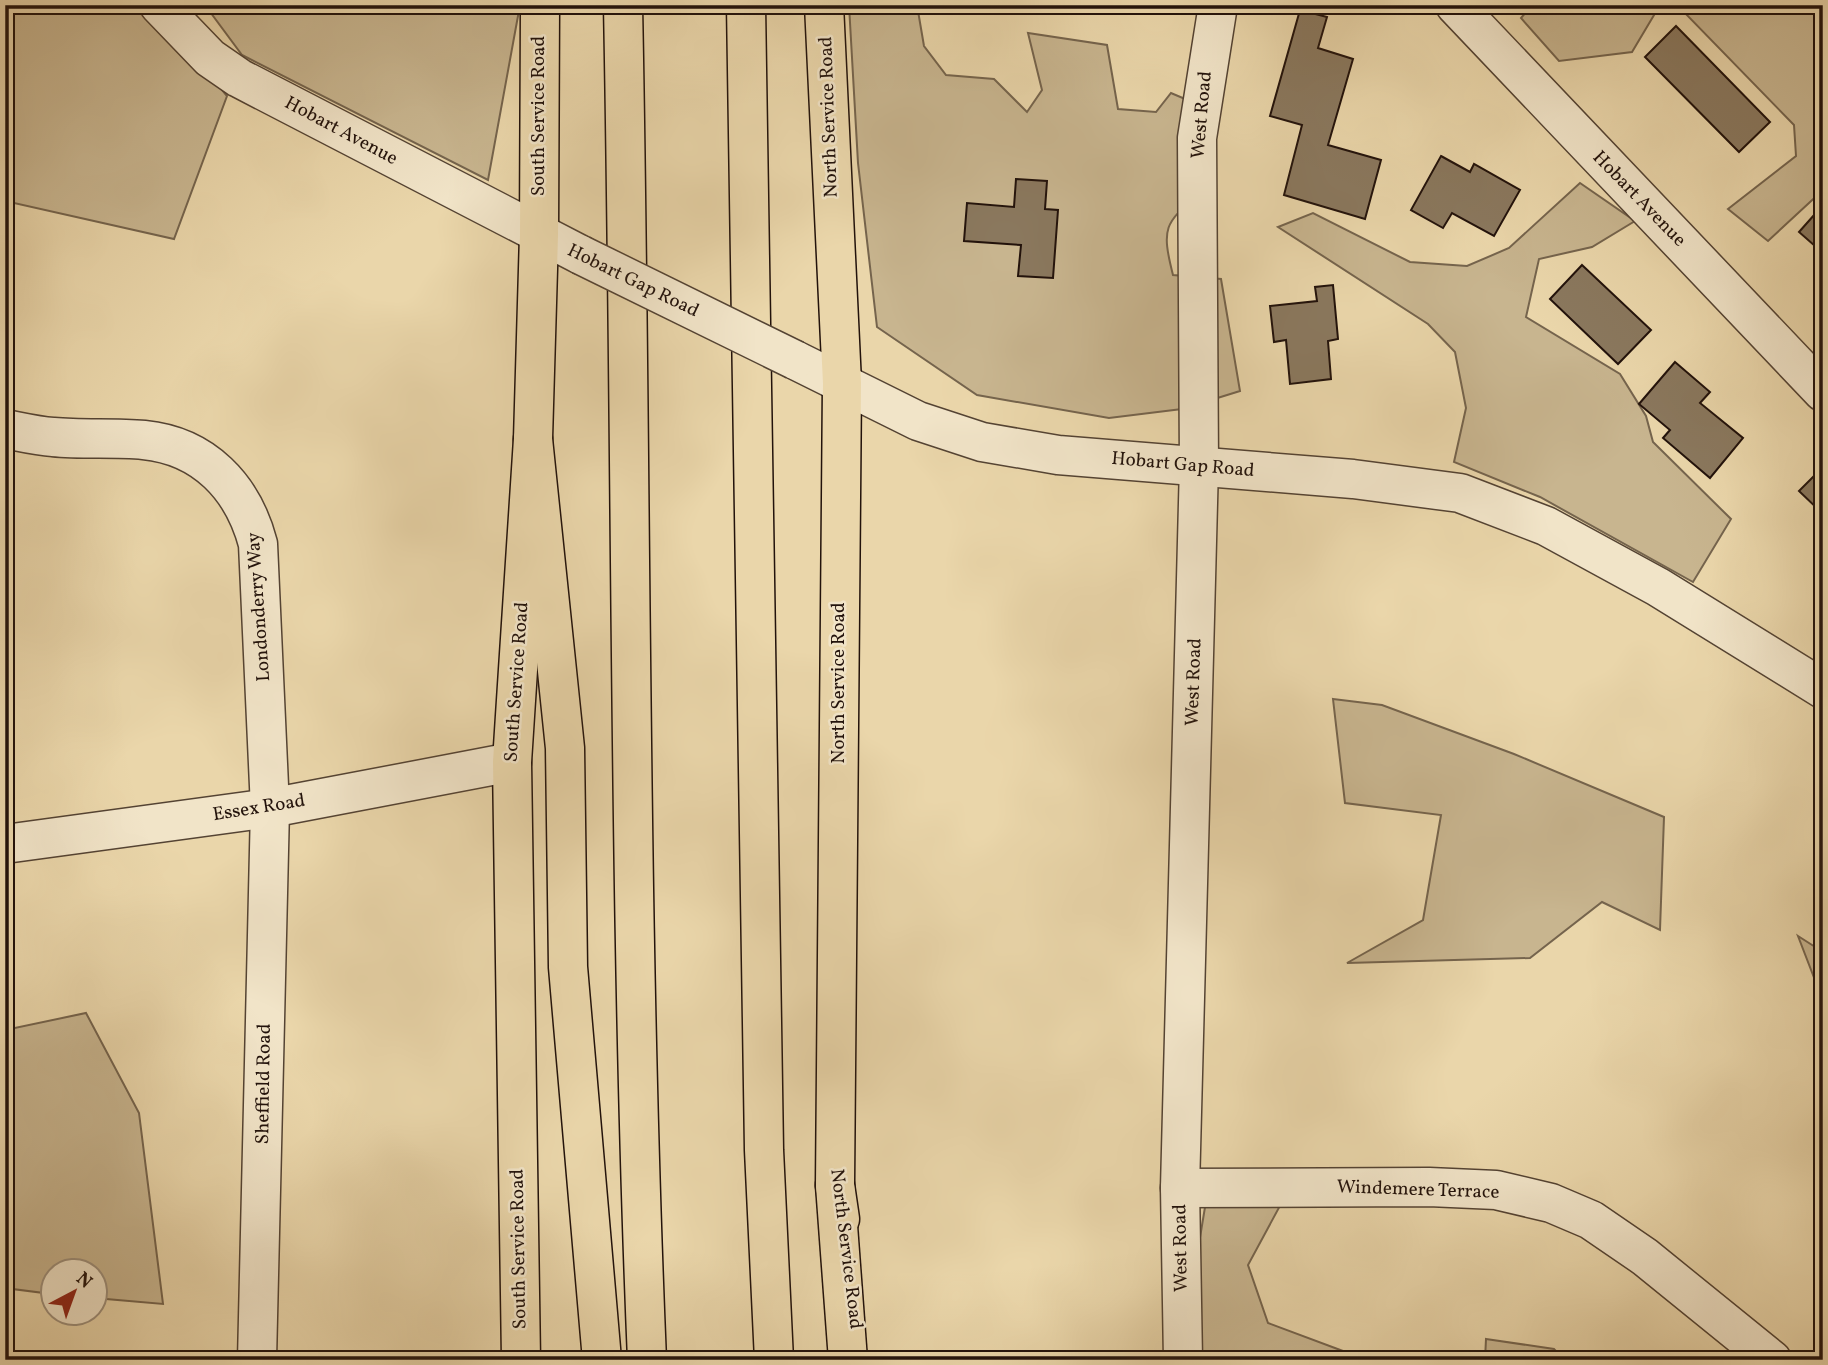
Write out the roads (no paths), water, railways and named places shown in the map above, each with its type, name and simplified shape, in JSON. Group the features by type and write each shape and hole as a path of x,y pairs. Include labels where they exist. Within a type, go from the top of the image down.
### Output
{"main road":[{"name":"South Service Road","path":"521,1360 512,762 533,439 539,235 540,5"},
{"path":"623,5 628,542 640,1143 648,1360"},
{"path":"746,5 764,1136 774,1360"},
{"name":"North Service Road","path":"824,5 842,383 835,1185 861,1360"},
{"path":"533,439 565,748 568,967 602,1360"},
{"path":"835,1185 848,1360"}],"street":[{"name":"Hobart Avenue","path":"159,5 210,58 239,78 539,235"},
{"name":"West Road","path":"1183,1360 1180,1188 1199,465 1197,138 1218,5"},
{"name":"Hobart Avenue","path":"1455,5 1823,393"},
{"name":"Hobart Gap Road","path":"539,235 918,421 982,442 1058,455 1199,465 1460,493 1546,526 1658,587 1823,689"},
{"name":"Londonderry Way","path":"5,429 51,437 143,439 168,444 192,453 214,467 240,496 251,519 258,544 270,808"},
{"name":"Essex Road","path":"5,844 270,808 512,762"},
{"name":"Sheffield Road","path":"257,1360 270,808"},
{"name":"Windemere Terrace","path":"1180,1188 1429,1187 1496,1190 1551,1203 1591,1220 1645,1257 1772,1360"}]}
